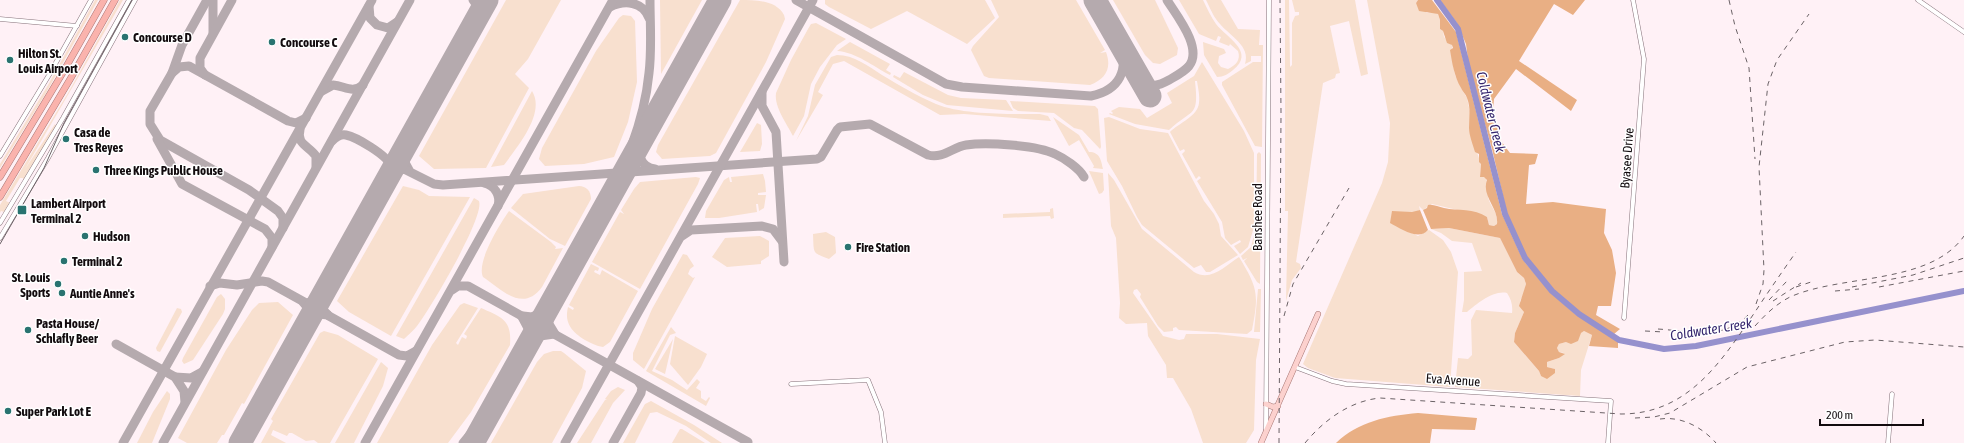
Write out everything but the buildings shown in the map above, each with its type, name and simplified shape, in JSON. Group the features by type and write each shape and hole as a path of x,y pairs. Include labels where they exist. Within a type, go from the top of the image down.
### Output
{"highway":[{"path":"0,177 62,74 104,0"},
{"path":"0,197 115,0"}],"main road":[{"path":"1261,443 1296,367 1318,314"},
{"path":"1266,404 1269,406 1278,406"}],"street":[{"path":"0,156 91,0"},
{"path":"0,223 64,118 129,0"},
{"path":"0,238 48,158 135,0"},
{"name":"Banshee Road","path":"1266,433 1269,0"},
{"name":"Byasee Drive","path":"1624,318 1644,59 1633,0"},
{"path":"1918,0 1964,32"},
{"path":"0,19 76,26"},
{"name":"Eva Avenue","path":"1296,367 1332,381 1346,384 1611,401 1608,443"},
{"path":"791,384 868,380 881,412 886,443"},
{"path":"1888,443 1892,394"}],"shaded area":[{"path":"95,0 98,0 46,93 0,168 0,164 48,85"},
{"path":"120,0 123,0 25,169 55,124 56,126 23,181 23,178 20,178 6,201 10,203 4,212 1,211 0,213 0,205 68,93"},
{"path":"506,0 561,0 528,59 515,74 529,88 486,168 434,169 419,156"},
{"path":"660,0 702,0 661,74"},
{"path":"740,0 758,1 771,4 776,6 784,15 785,19 766,62 716,153 710,156 662,159 656,152 658,145"},
{"path":"825,0 985,0 995,18 967,44 907,11 871,29 829,7 825,4"},
{"path":"991,0 1076,0 1105,50 1100,53 1106,52 1108,58 1108,68 1104,76 1096,83 1090,85 989,78 984,76 971,50 999,17"},
{"path":"1113,0 1155,0 1178,48 1177,55 1160,64 1153,63 1145,55"},
{"path":"1179,0 1203,0 1216,24 1241,51 1242,57 1239,63 1229,73 1224,76 1217,77 1204,55 1203,42 1224,49 1226,53 1219,56 1218,63 1221,67 1228,69 1237,62 1239,57 1238,51 1230,44 1229,46 1219,42 1221,37 1218,36 1216,41 1199,34"},
{"path":"1206,0 1221,0 1238,29 1260,30 1259,45 1263,45 1262,147 1255,146 1222,85 1222,82 1253,62 1261,62 1261,56 1251,56 1251,61 1245,64 1245,52 1242,47 1218,22"},
{"path":"1285,0 1289,0 1290,67 1292,65 1292,23 1295,16 1299,15 1299,12 1295,12 1292,0 1355,0 1368,74 1361,76 1349,21 1330,26 1340,73 1336,74 1335,78 1323,83 1296,262 1300,264 1301,268 1292,280 1286,301 1288,211 1285,211"},
{"path":"1367,0 1418,0 1416,3 1427,13 1433,12 1438,14 1440,29 1443,31 1444,37 1452,45 1455,75 1467,98 1471,117 1469,129 1481,164 1480,177 1485,177 1486,179 1488,197 1497,220 1497,224 1494,226 1489,225 1487,217 1432,204 1423,210 1419,206 1420,210 1391,223 1418,236 1429,230 1443,240 1451,252 1458,272 1450,387 1335,378 1308,368 1303,364 1382,183 1388,162 1390,123"},
{"path":"1418,0 1432,0 1456,32 1502,214 1523,260 1550,292 1575,314 1618,342 1618,348 1589,346 1592,335 1584,331 1581,333 1578,341 1571,344 1566,342 1559,344 1557,348 1559,352 1565,354 1559,358 1547,362 1547,367 1555,369 1555,373 1547,379 1541,376 1539,371 1514,342 1515,333 1524,312 1519,306 1526,284 1524,278 1517,272 1500,238 1449,228 1431,229 1423,210 1427,208 1428,205 1477,212 1487,217 1489,225 1494,226 1497,224 1497,218 1486,191 1487,180 1484,177 1480,177 1481,164 1479,162 1479,154 1475,152 1469,131 1468,102 1455,74 1450,50 1453,48 1452,45 1447,43 1443,31 1440,29 1438,14 1419,11 1416,3"},
{"path":"1440,0 1585,0 1573,15 1554,4 1519,61 1577,100 1571,111 1516,69 1494,99 1493,111 1501,141 1510,153 1538,154 1535,164 1529,165 1526,204 1553,202 1606,209 1604,233 1612,250 1616,273 1611,306 1598,306 1596,315 1620,329 1614,334 1583,315 1552,289 1526,258 1507,213 1492,149 1469,67 1466,44 1457,23"},
{"path":"623,15 631,16 635,21 637,82 628,122 614,157 584,164 545,166 539,159 542,148 596,51 619,18"},
{"path":"816,23 846,39 837,45 820,67 811,84 804,116 793,136 779,110 776,93 791,60 808,29 811,24"},
{"path":"850,42 890,64 886,70 891,73 890,75 858,57 837,51"},
{"path":"843,55 861,62 915,94 947,108 987,113 1040,114 1048,116 1051,121 964,114 940,115 844,61 833,64 818,92 823,95 796,141 808,116 815,85 831,57"},
{"path":"1202,62 1244,131 1254,153 1254,227 1248,247 1240,254 1234,246 1241,242 1240,240 1231,245 1225,238 1222,222 1197,181 1201,178 1199,176 1196,179 1182,154 1185,151 1184,149 1180,151 1170,132 1192,116 1198,108 1199,98 1197,81 1195,81 1195,107 1189,115 1169,130 1135,124 1109,114 1112,114 1113,113 1111,111 1119,107 1140,109 1147,118 1172,103 1167,93 1194,76"},
{"path":"904,72 948,95 961,98 1006,100 1013,111 947,105 923,95 893,77 894,75 900,78"},
{"path":"532,91 535,100 535,109 533,119 528,130 504,165 491,167"},
{"path":"1010,101 1095,106 1098,109 1100,149 1082,130 1074,128 1054,113 1018,111 1013,108"},
{"path":"1053,117 1079,135 1089,152 1096,153 1098,155 1103,169 1093,168 1094,166 1079,140 1069,146"},
{"path":"1109,117 1140,129 1168,133 1204,201 1214,214 1219,224 1221,236 1238,255 1210,272 1206,272 1201,265 1194,268 1142,225 1107,161 1104,118"},
{"path":"757,123 761,125 762,144 760,151 740,152"},
{"path":"1259,152 1261,154 1260,284 1257,282 1244,261 1247,258 1243,260 1241,256 1251,247 1256,227 1257,154"},
{"path":"1089,171 1103,173 1104,190 1102,193 1099,194"},
{"path":"1108,173 1114,180 1142,229 1194,272 1200,275 1206,275 1218,272 1239,257 1250,276 1255,292 1256,308 1252,330 1247,334 1179,330 1176,327 1173,328 1173,331 1164,332 1158,326 1140,297 1141,294 1137,289 1134,290 1133,293 1163,336 1179,340 1184,339 1186,334 1217,334 1260,339 1256,360 1254,430 1246,443 1203,443 1191,409 1173,378 1167,378 1166,365 1148,336 1147,323 1126,324 1119,318 1120,303 1116,238 1111,226"},
{"path":"763,174 766,192 758,193 758,195 766,195 764,208 759,211 758,204 756,204 757,212 719,218 705,218 706,211 724,180 729,177 730,182 732,182 731,177"},
{"path":"696,177 700,178 698,184 640,289 592,262 620,212 624,214 621,210 640,182"},
{"path":"403,186 419,190 429,196 470,197 391,336 349,312 337,301"},
{"path":"579,186 588,190 591,199 565,246 550,239 511,208 523,194"},
{"path":"474,198 479,201 479,210 474,225 444,283 416,328 404,339 396,336"},
{"path":"1053,208 1054,218 1051,219 1050,216 1003,218 1003,214 1050,212 1050,209"},
{"path":"1420,210 1428,230 1424,233 1410,233 1390,223 1392,211 1412,212"},
{"path":"509,211 551,242 556,247 555,249 563,248 542,287 535,295 527,298 520,299 512,297 483,277 483,262 486,253 490,243"},
{"path":"1449,228 1500,238 1517,272 1524,278 1526,284 1520,301 1524,312 1515,333 1514,342 1539,371 1541,376 1555,369 1547,367 1547,362 1559,358 1564,353 1559,352 1557,348 1559,344 1566,342 1584,331 1592,335 1581,370 1580,396 1455,387 1458,358 1468,359 1472,355 1471,320 1476,310 1512,313 1512,307 1511,300 1507,293 1502,293 1486,298 1467,312 1462,312 1464,300 1464,272 1482,271 1472,243 1452,241 1441,233 1431,229"},
{"path":"826,232 835,237 836,253 829,259 817,254 814,249 813,234"},
{"path":"760,236 769,241 769,256 761,261 761,264 727,267 712,257 725,238"},
{"path":"683,254 687,255 694,266 690,269 688,274 693,278 695,277 644,369 633,360 633,353 652,309"},
{"path":"591,264 599,268 598,271 595,270 594,272 600,275 602,270 638,291 610,342 603,347 589,342 576,334 570,326 567,318 568,307 573,310 574,308 569,305"},
{"path":"1258,289 1261,289 1260,332 1254,332"},
{"path":"221,294 225,299 225,309 223,314 193,360 184,364 182,361 183,358 217,297"},
{"path":"278,302 293,315 244,404 242,403 224,435 222,435 217,443 187,443 178,438 226,350 252,310 259,303"},
{"path":"464,303 478,308 456,343 458,345 462,337 466,339 467,336 464,334 481,308 504,320 507,324 510,336 510,345 471,412 448,443 377,443 432,345 460,305"},
{"path":"177,308 181,309 182,312 160,352 157,351 156,348"},
{"path":"671,327 676,333 670,335 652,371 672,380 687,390 697,379 700,382 696,388 701,391 701,398 706,401 709,397 710,398 706,406 646,371"},
{"path":"324,331 338,335 378,359 330,443 318,443 314,440 306,441 292,433 289,433 287,436 273,430 271,435 286,443 261,443 273,421 271,419 320,333"},
{"path":"675,336 707,354 701,367 688,385 670,364"},
{"path":"673,339 665,374 655,369"},
{"path":"553,351 561,351 586,371 582,388 552,443 491,443 537,362 544,354"},
{"path":"381,362 388,368 383,386 354,443 335,443"},
{"path":"618,387 625,390 613,403 591,443 577,443 605,400 607,400 605,399 611,391"},
{"path":"167,391 170,394 170,399 152,443 137,443 153,412"},
{"path":"651,401 694,425 722,443 711,443 686,426 657,412 650,413 635,443 623,443 645,404"},
{"path":"1418,413 1477,418 1475,430 1432,429 1430,443 1336,443 1354,429 1374,421"},
{"path":"680,429 682,429 705,443 672,443"}],"waterway":[{"name":"Coldwater Creek","path":"1437,0 1458,29 1505,214 1525,258 1552,291 1579,314 1619,340 1664,349 1696,346 1964,291"}],"taxiway":[{"path":"207,0 182,45 172,73 150,111 150,124 160,140 249,190 278,211 283,218 283,228"},
{"path":"213,0 213,33"},
{"path":"205,75 200,68 200,58 232,0"},
{"path":"123,443 372,0"},
{"path":"163,443 410,0"},
{"path":"473,0 478,7 477,18"},
{"path":"365,443 613,0"},
{"path":"600,216 617,182 631,147 642,111 650,64 650,0"},
{"path":"796,0 946,84 962,87 1091,96 1109,89 1120,77 1123,62 1123,53 1120,43"},
{"path":"565,443 813,0"},
{"path":"1141,80 1152,85 1162,84 1185,70 1189,66 1192,59 1193,50 1191,41 1182,23 1167,0"},
{"path":"610,7 621,3 638,5 646,12 649,18"},
{"path":"369,6 370,18 377,25 388,28 397,22"},
{"path":"172,73 179,67 189,66 288,121 296,123 306,118"},
{"path":"322,91 333,85 352,89 359,88 363,85"},
{"path":"762,92 762,106 776,132 784,262"},
{"path":"388,178 394,171 404,169 434,184 443,185 817,159 821,157 840,127 870,124 928,155 933,156 943,154 961,146 975,144 998,144 1036,148 1059,156 1079,170 1084,177"},
{"path":"300,130 299,135 301,142 316,156 316,167"},
{"path":"332,141 339,136 346,135 351,136 371,147 388,161 390,165 388,177"},
{"path":"157,139 182,184 265,229 272,238 272,247"},
{"path":"642,141 640,151 641,159 646,166 655,169"},
{"path":"404,150 403,159 409,170"},
{"path":"484,183 491,186 498,195 498,206"},
{"path":"682,236 691,230 762,226 773,229 782,241"},
{"path":"210,286 220,283 237,285 262,281 268,282 306,303 312,302 321,297"},
{"path":"452,290 458,286 468,286 748,442"},
{"path":"321,297 323,310 329,316 399,355 407,356 416,351"},
{"path":"303,302 308,308 309,319 319,314 328,315"},
{"path":"548,309 549,324 555,334"},
{"path":"523,316 532,317 548,309"},
{"path":"522,317 530,332 530,342"},
{"path":"530,342 540,336 554,334"},
{"path":"116,344 175,377 184,391 185,402"},
{"path":"175,377 191,378 202,372"},
{"path":"613,443 641,393 642,387 638,381"},
{"path":"463,443 495,404"}],"runway":[{"path":"240,443 487,0"},
{"path":"473,443 720,0"},
{"path":"1095,0 1150,96"}],"tram line":[{"path":"0,244 44,168 64,123 132,0"}],"railway":[{"path":"1279,443 1281,113 1280,0"},
{"path":"1729,0 1735,26 1749,68 1755,159"},
{"path":"1756,304 1763,284 1764,270 1759,167 1768,84 1777,60 1809,14"},
{"path":"1284,316 1293,284 1349,188"},
{"path":"1755,326 1771,310 1790,297 1811,290 1907,271 1930,263 1949,252 1964,236"},
{"path":"1305,443 1329,419 1338,413 1358,403 1380,398 1621,414 1645,412 1665,405 1684,395 1700,382 1715,366 1742,331 1796,252"},
{"path":"1852,287 1913,275 1964,258"},
{"path":"1879,287 1964,271"},
{"path":"1769,300 1787,281"},
{"path":"1796,287 1811,282"},
{"path":"1773,301 1801,283"},
{"path":"1835,291 1859,289"},
{"path":"1658,329 1694,332 1717,331 1738,323 1748,315"},
{"path":"1645,331 1664,332"},
{"path":"1635,418 1654,417 1670,413 1747,367 1845,342 1875,340 1964,347"},
{"path":"1660,419 1676,419 1691,424 1704,432 1716,443"}],"place":[{"name":"Concourse D","path":"125,37"},
{"name":"Concourse C","path":"272,42"},
{"name":"Hilton St. Louis Airport","path":"10,60"},
{"name":"Casa de Tres Reyes","path":"66,139"},
{"name":"Three Kings Public House","path":"96,170"},
{"name":"Lambert Airport Terminal 2","path":"22,210"},
{"name":"Hudson","path":"85,236"},
{"name":"Fire Station","path":"848,247"},
{"name":"Terminal 2","path":"64,261"},
{"name":"St. Louis Sports","path":"58,284"},
{"name":"Auntie Anne's","path":"62,293"},
{"name":"Pasta House/ Schlafly Beer","path":"28,330"},
{"name":"Super Park Lot E","path":"8,411"}]}
